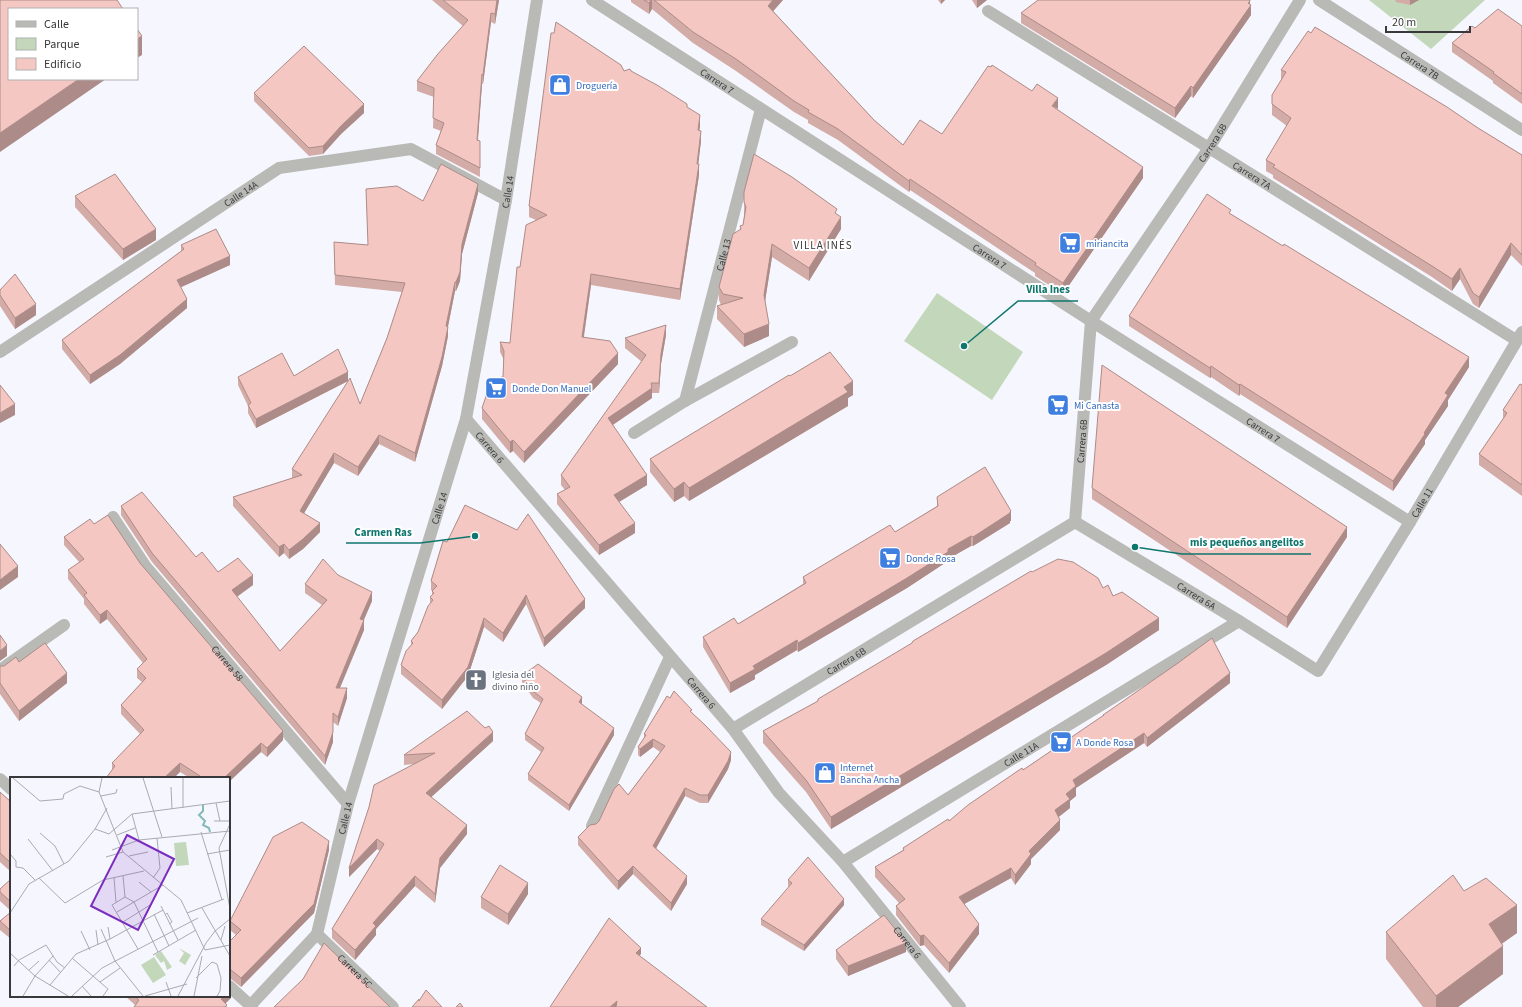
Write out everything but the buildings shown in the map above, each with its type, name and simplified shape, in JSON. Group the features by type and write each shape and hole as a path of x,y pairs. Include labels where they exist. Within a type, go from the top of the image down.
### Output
{"street":[{"name":"Calle 14","path":"250,1006 317,934 348,804 466,419 506,200 538,0"},
{"name":"Carrera 7","path":"592,0 1091,321 1410,522"},
{"name":"Carrera 6B","path":"733,729 1074,522 1091,321 1209,148 1300,0"},
{"name":"Carrera 7B","path":"1319,0 1522,130"},
{"name":"Carrera 7A","path":"988,11 1209,148 1519,336"},
{"name":"Calle 13","path":"686,401 761,109"},
{"name":"Calle 14A","path":"0,352 279,168 411,149 506,200"},
{"name":"Calle 11","path":"1318,671 1410,522 1519,336"},
{"path":"634,433 686,401 792,342"},
{"name":"Carrera 6","path":"466,419 733,729 779,793 843,862 960,1007"},
{"name":"Carrera 58","path":"113,517 146,567 348,804"},
{"name":"Carrera 6A","path":"1074,522 1239,621 1318,671"},
{"name":"Calle 11A","path":"843,862 1239,621"},
{"path":"0,670 64,625"},
{"path":"592,826 670,657"},
{"path":"0,780 10,788"},
{"name":"Carrera 5C","path":"317,934 393,1007"},
{"path":"230,987 250,1006"}],"green space":[{"path":"1369,0 1485,0 1431,49"},
{"path":"937,293 1023,352 992,400 904,341"}],"place":[{"name":"Droguería","path":"560,85"},
{"name":"miriancita","path":"1070,243"},
{"name":"Villa Ines","path":"964,346"},
{"name":"Donde Don Manuel","path":"496,388"},
{"name":"Mi Canasta","path":"1058,405"},
{"name":"Carmen Ras","path":"475,536"},
{"name":"mis pequeños angelitos","path":"1135,547"},
{"name":"Donde Rosa","path":"890,558"},
{"name":"Iglesia del divino niño","path":"476,680"},
{"name":"A Donde Rosa","path":"1061,742"},
{"name":"Internet Bancha Ancha","path":"825,773"}],"district":[{"name":"VILLA INÉS","path":"823,245"}]}
